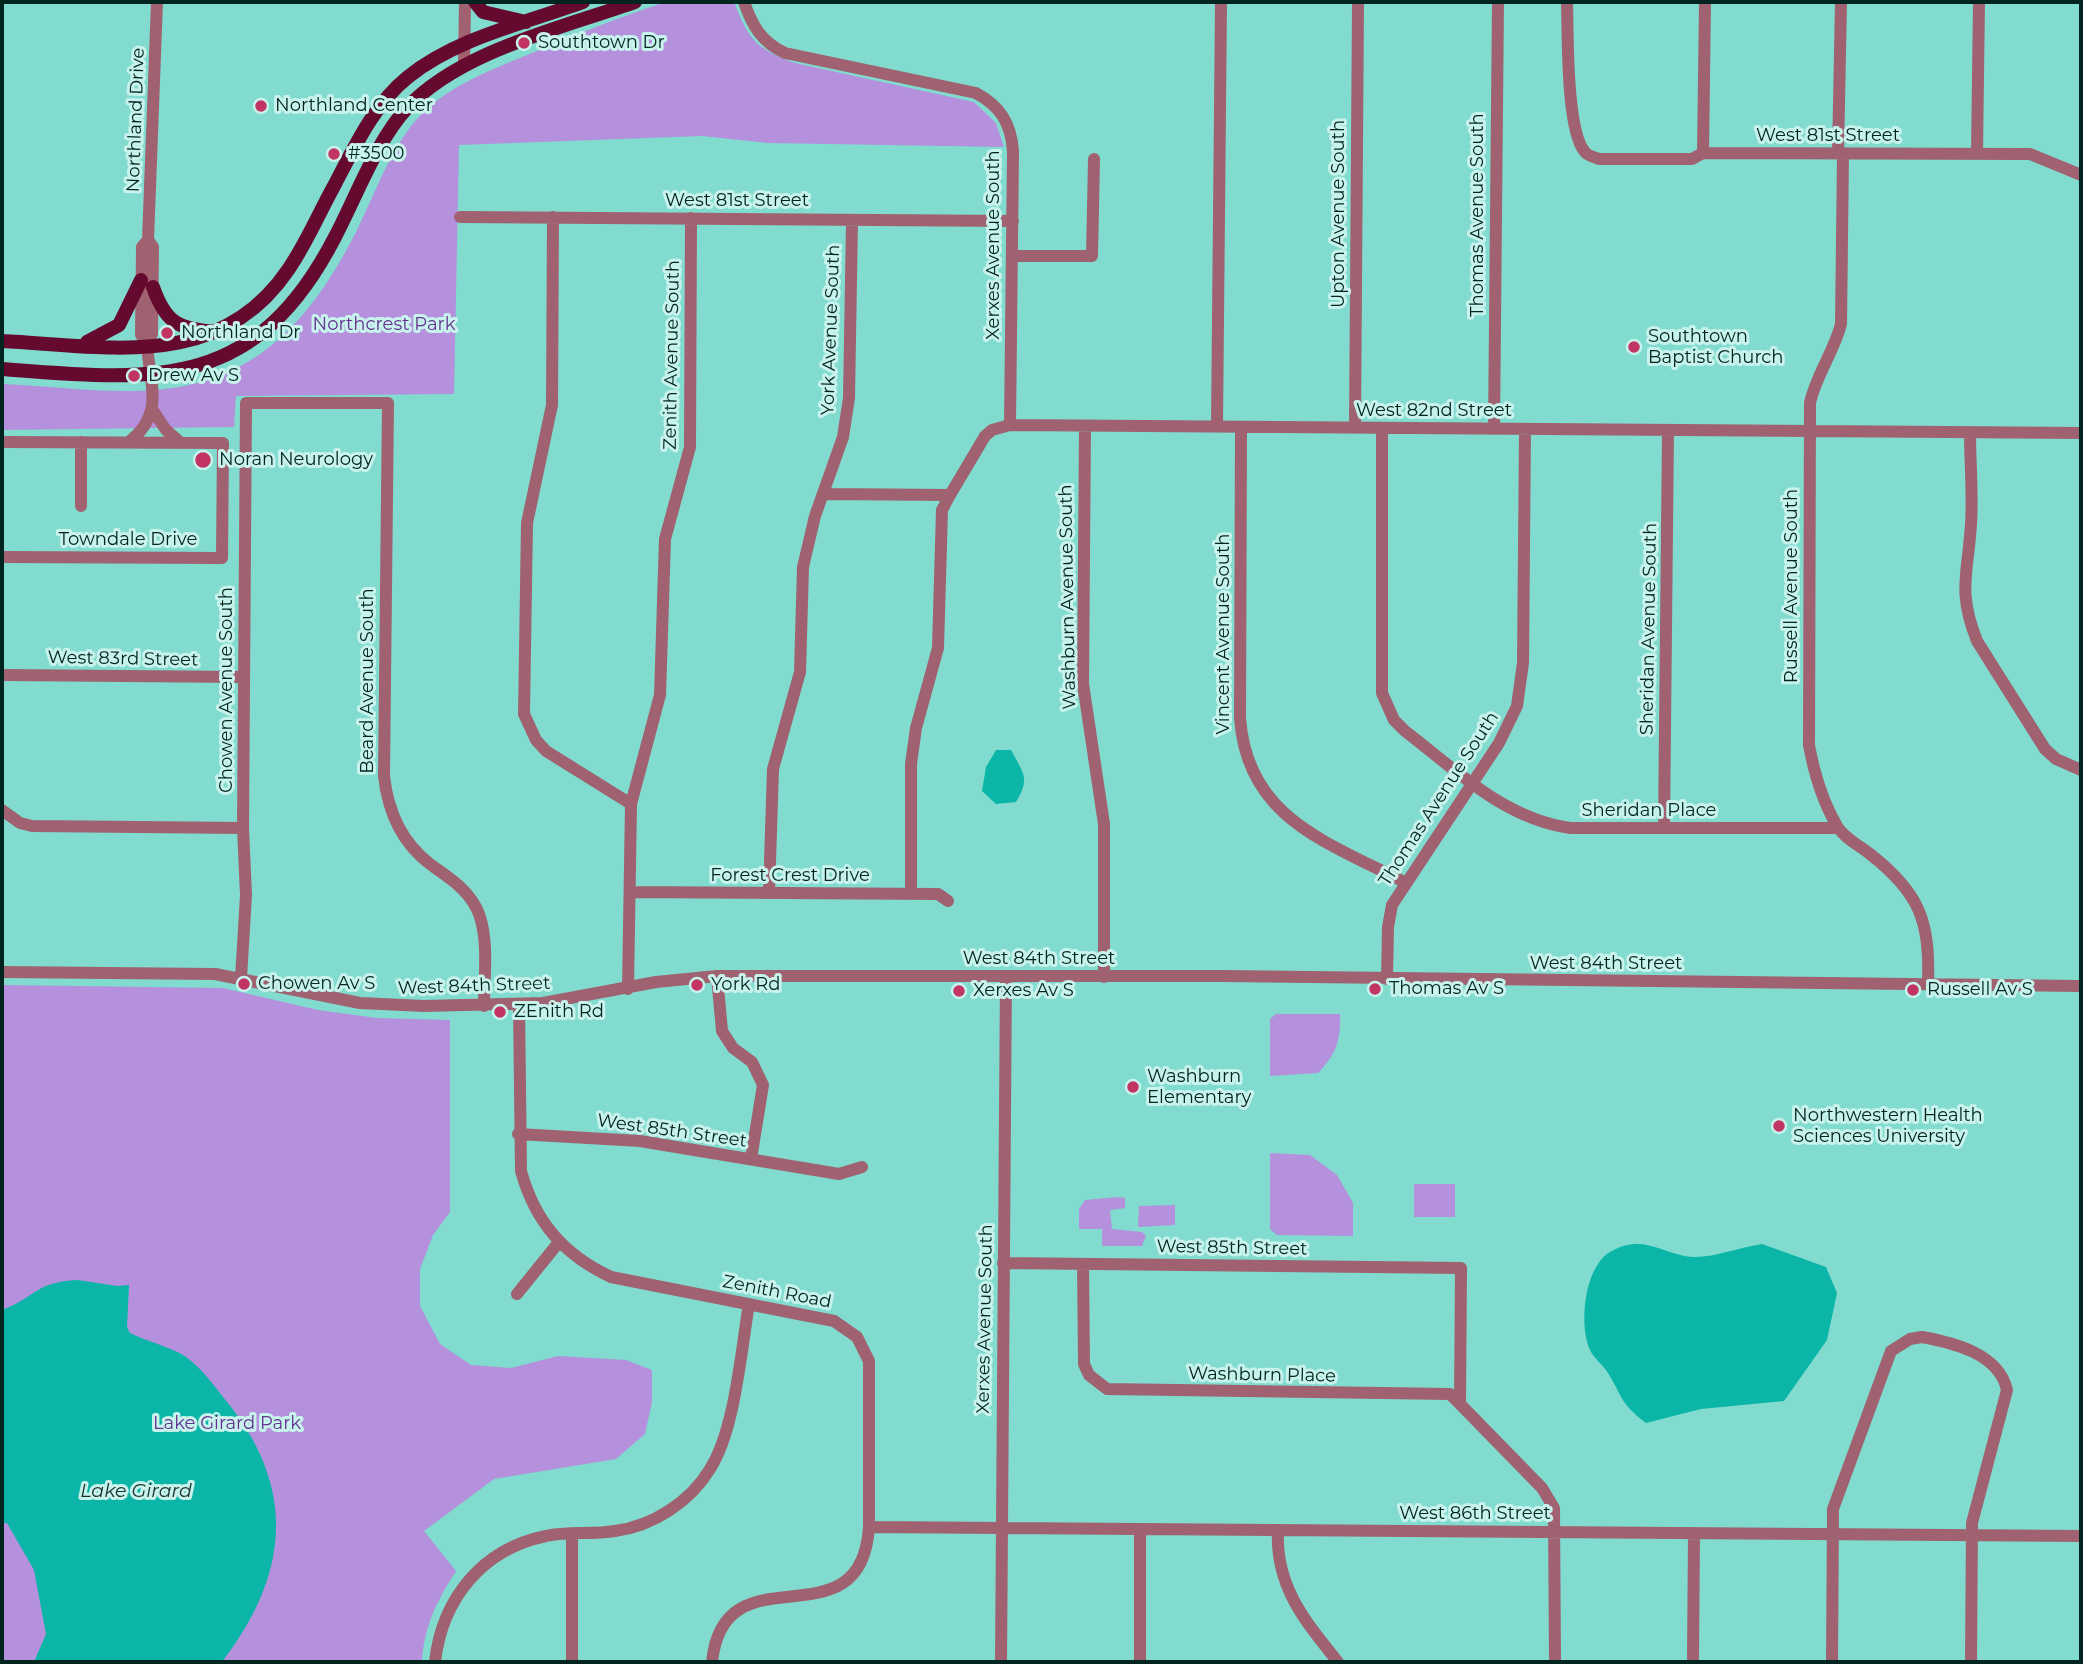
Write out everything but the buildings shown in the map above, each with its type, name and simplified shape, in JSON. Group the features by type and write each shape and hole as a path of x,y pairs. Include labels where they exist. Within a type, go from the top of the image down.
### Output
{"main road":[{"path":"475,2 483,12 527,22"},
{"path":"2,341 81,345 176,345 216,332 248,312 289,270 379,109 407,78 440,55 583,2"},
{"path":"2,369 151,374 177,372 221,358 249,343 293,305 310,282 389,133 405,110 440,78 464,65 635,2"},
{"path":"81,345 103,336 119,325 147,284 168,319 186,329 216,332"}],"street":[{"name":"Northland Drive","path":"151,374 147,344 141,335 147,284 142,247 148,240 157,2"},
{"path":"464,65 465,2"},
{"name":"Xerxes Avenue South","path":"744,2 764,40 785,52 963,89 990,100 1008,123 1012,136 1013,221 1010,425"},
{"path":"1217,426 1221,2"},
{"name":"Upton Avenue South","path":"1355,428 1358,2"},
{"name":"Thomas Avenue South","path":"1494,429 1498,2"},
{"name":"West 81st Street","path":"1567,2 1570,95 1579,143 1586,154 1599,159 1692,159 1703,153 2030,154 2081,175"},
{"path":"1703,153 1705,2"},
{"name":"Russell Avenue South","path":"1841,2 1841,324 1837,342 1814,385 1810,431 1809,745 1813,767 1838,828 1894,873 1918,906 1928,940 1928,984"},
{"path":"1977,154 1979,2"},
{"path":"1012,256 1093,256 1094,159"},
{"name":"West 81st Street","path":"460,217 1013,221"},
{"path":"553,217 552,405 527,523 524,714 536,740 546,751 631,804"},
{"name":"Zenith Avenue South","path":"628,989 631,804 660,695 665,539 690,447 691,218"},
{"name":"York Avenue South","path":"769,893 773,769 800,672 803,567 823,494 843,437 849,398 852,220"},
{"path":"129,442 143,430 152,409 151,374"},
{"name":"Beard Avenue South","path":"246,403 388,403 384,776 386,797 392,816 414,850 461,887 478,912 484,943 484,1006"},
{"name":"Chowen Avenue South","path":"242,978 246,895 243,828 246,403"},
{"path":"152,409 166,430 180,442"},
{"path":"911,894 912,746 938,648 942,510 985,436 1001,426 1010,425"},
{"name":"West 82nd Street","path":"1010,425 2081,433"},
{"name":"Washburn Avenue South","path":"1085,426 1083,684 1104,824 1104,977"},
{"name":"Vincent Avenue South","path":"1241,427 1240,718 1247,763 1270,801 1286,817 1406,883"},
{"path":"1382,428 1382,693 1394,720 1473,783"},
{"name":"Thomas Avenue South","path":"1387,979 1389,916 1406,883 1510,725 1522,685 1525,429"},
{"name":"Sheridan Avenue South","path":"1664,828 1668,430"},
{"path":"1970,432 1971,523 1963,583 1970,622 1978,641 2045,749 2056,759 2081,770"},
{"name":"Towndale Drive","path":"2,442 223,443 222,558 2,557"},
{"path":"80,442 80,506"},
{"path":"823,494 950,495"},
{"name":"West 83rd Street","path":"2,675 244,677"},
{"name":"Sheridan Place","path":"1473,783 1509,809 1549,825 1838,828"},
{"path":"2,810 20,823 32,826 243,828"},
{"name":"Forest Crest Drive","path":"630,892 939,894 948,901"},
{"name":"West 84th Street","path":"2,972 174,971 242,978 360,1003 484,1006 519,1005 666,981 717,976 1006,976 2081,986"},
{"path":"717,976 722,1031 733,1048 764,1070 763,1097 751,1159"},
{"name":"Xerxes Avenue South","path":"1001,1662 1006,976"},
{"name":"Zenith Road","path":"519,1005 518,1134 521,1171 538,1216 559,1242 589,1267 611,1277 834,1321 846,1327 864,1349 870,1375 869,1527 866,1553 850,1579 824,1593 774,1596 751,1602 726,1622 718,1635 712,1662"},
{"name":"West 85th Street","path":"518,1134 640,1141 839,1174 862,1167"},
{"path":"517,1294 559,1242"},
{"name":"West 85th Street","path":"1003,1263 1461,1268 1460,1404"},
{"name":"Washburn Place","path":"1083,1264 1083,1353 1089,1375 1107,1390 1450,1394 1460,1404"},
{"path":"435,1662 443,1623 453,1601 484,1564 526,1541 616,1531 637,1526 660,1517 696,1488 721,1447 749,1304"},
{"path":"1832,1662 1832,1534 1836,1496 1891,1352 1910,1339 1922,1337 1992,1361 2005,1379 2007,1390 1972,1523 1971,1662"},
{"path":"1460,1404 1549,1497 1555,1532 1555,1662"},
{"name":"West 86th Street","path":"869,1527 2081,1536"},
{"path":"1140,1529 1140,1662"},
{"path":"1278,1530 1279,1566 1293,1604 1338,1662"},
{"path":"572,1534 572,1662"},
{"path":"1693,1657 1694,1534"}],"green space":[{"name":"Northcrest Park","path":"666,2 734,2 744,26 756,42 782,58 974,102 996,123 1004,147 768,143 702,136 459,145 454,394 236,396 234,427 2,430 2,384 109,391 172,388 205,381 235,369 261,353 285,334 324,286 357,230 396,149 429,107 451,91 488,71"},
{"name":"Lake Girard Park","path":"2,985 223,988 318,1010 377,1018 450,1020 450,1212 433,1235 420,1269 420,1306 440,1344 471,1365 511,1368 558,1356 626,1360 652,1370 652,1402 645,1434 616,1459 494,1479 424,1531 456,1571 433,1614 425,1637 422,1662 2,1662"},
{"path":"1276,1014 1340,1014 1340,1032 1336,1046 1318,1073 1270,1076 1270,1019"},
{"path":"1270,1153 1310,1155 1337,1175 1353,1203 1353,1236 1277,1235 1270,1229"},
{"path":"1414,1184 1455,1184 1455,1217 1414,1217"},
{"path":"1125,1198 1125,1208 1110,1210 1112,1229 1142,1232 1146,1236 1142,1246 1102,1246 1102,1229 1079,1229 1079,1209 1085,1200"},
{"path":"1175,1205 1175,1225 1138,1227 1139,1206"}],"water":[{"path":"996,750 1011,750 1022,770 1023,787 1016,802 996,804 982,791 986,767"},
{"path":"1634,1244 1693,1257 1762,1244 1826,1267 1837,1293 1827,1340 1784,1401 1701,1409 1646,1423 1626,1405 1608,1373 1591,1352 1587,1341 1584,1313 1594,1270 1610,1252"},
{"name":"Lake Girard","path":"78,1280 117,1286 129,1285 127,1327 130,1333 183,1355 197,1367 228,1403 251,1436 266,1468 274,1501 276,1533 271,1565 261,1598 244,1630 222,1662 34,1662 46,1634 34,1570 7,1523 2,1523 2,1310 44,1287"}],"place":[{"name":"Southtown Dr","path":"524,43"},
{"name":"Northland Center","path":"261,106"},
{"name":"#3500","path":"334,154"},
{"name":"Northland Dr","path":"167,333"},
{"name":"Southtown Baptist Church","path":"1634,347"},
{"name":"Drew Av S","path":"134,376"},
{"name":"Noran Neurology","path":"203,460"},
{"name":"Chowen Av S","path":"244,984"},
{"name":"York Rd","path":"697,985"},
{"name":"Thomas Av S","path":"1375,989"},
{"name":"Russell Av S","path":"1913,990"},
{"name":"Xerxes Av S","path":"959,991"},
{"name":"ZEnith Rd","path":"500,1012"},
{"name":"Washburn Elementary","path":"1133,1087"},
{"name":"Northwestern Health Sciences University","path":"1779,1126"}]}
